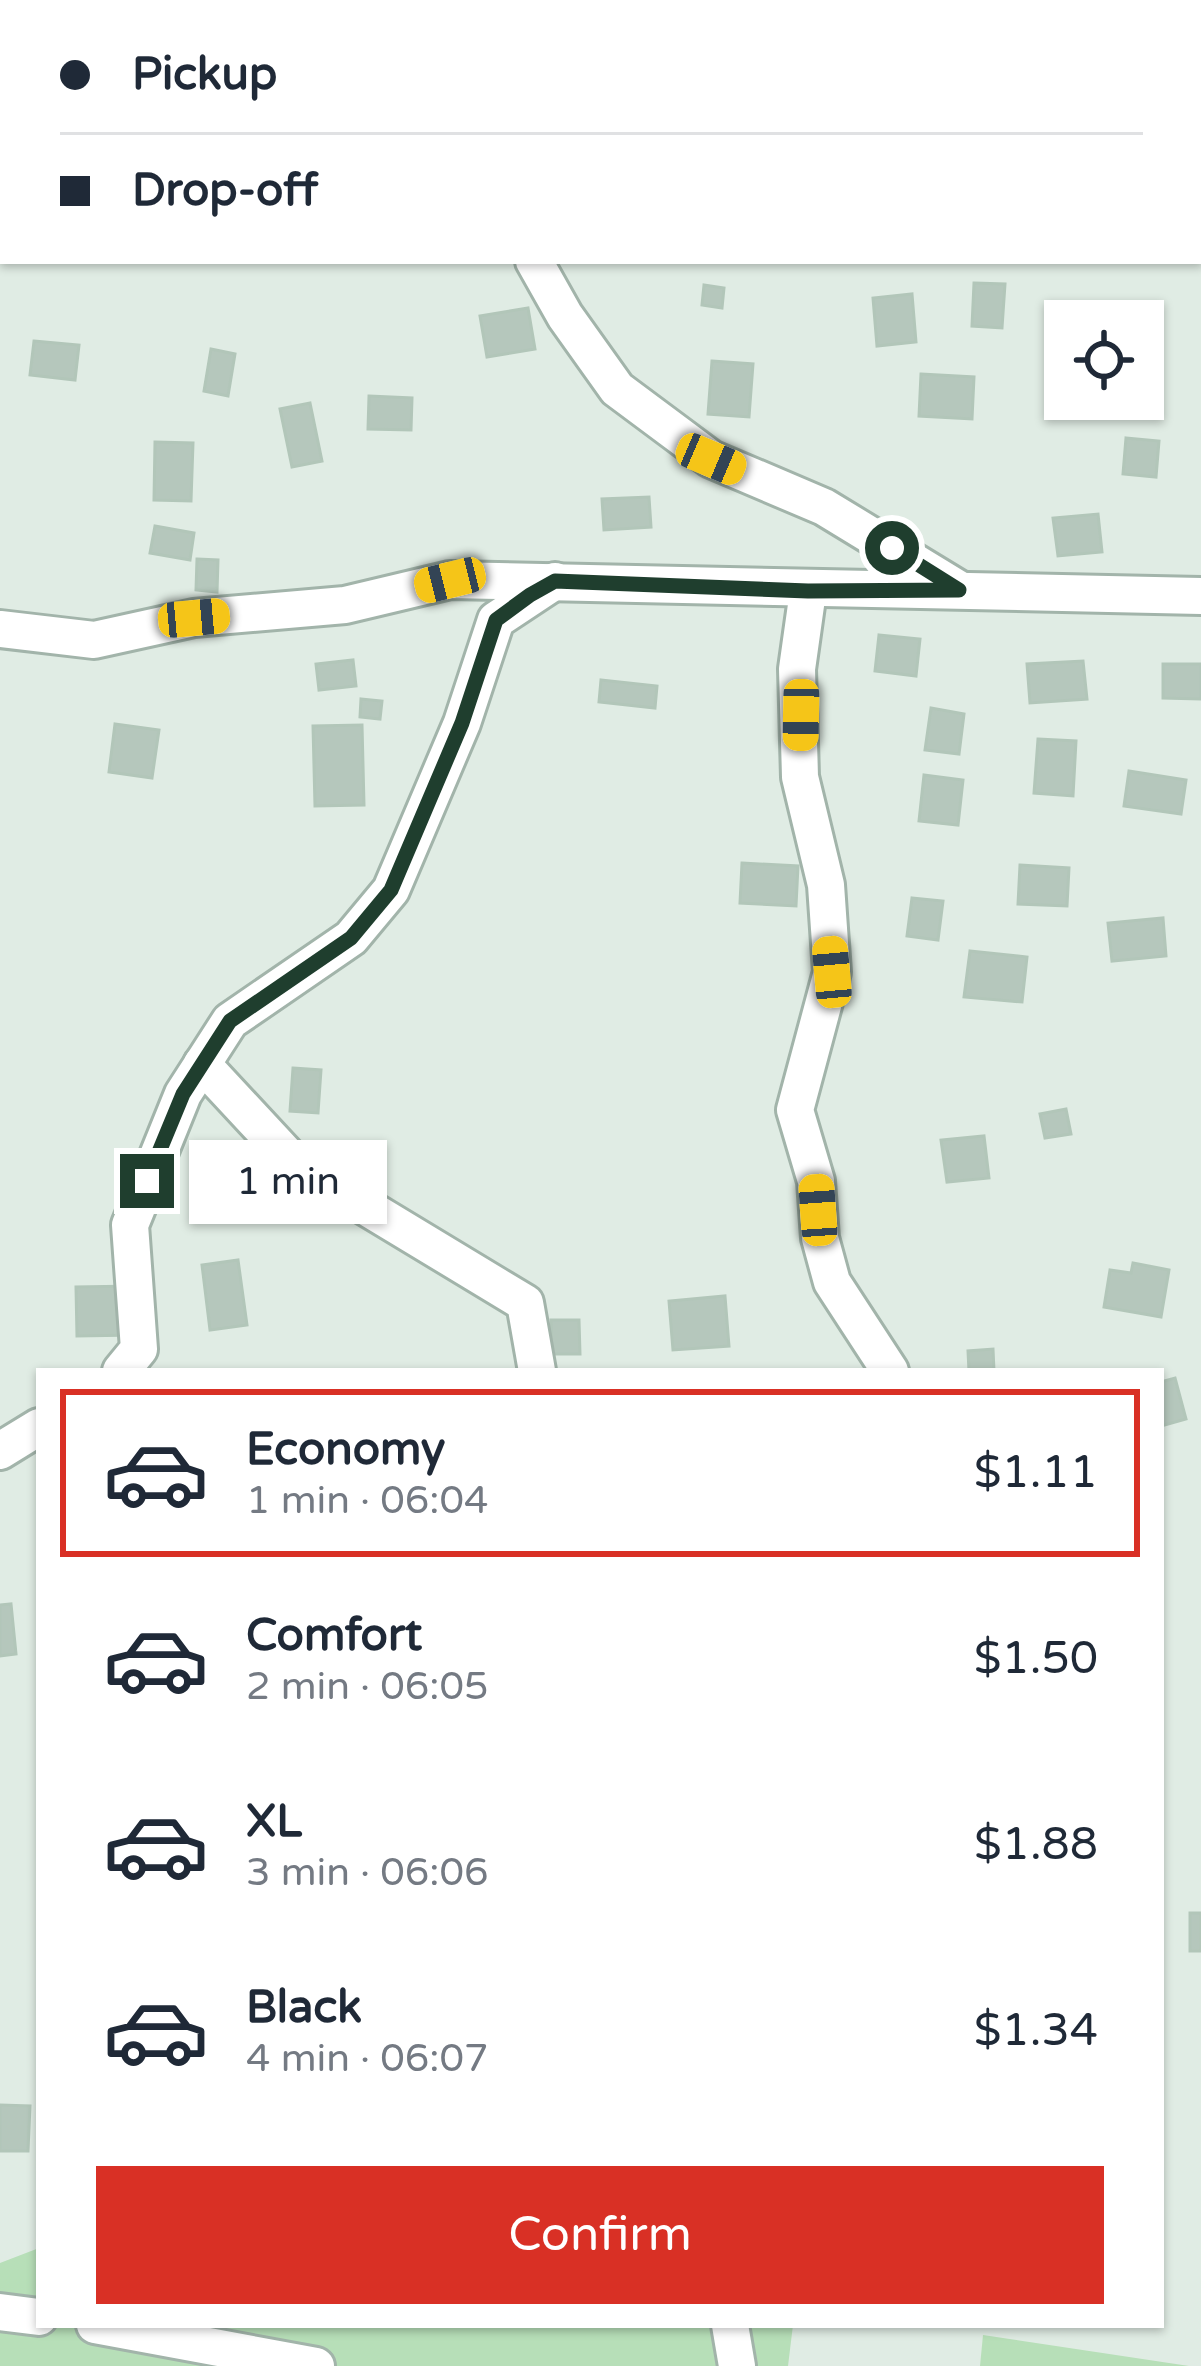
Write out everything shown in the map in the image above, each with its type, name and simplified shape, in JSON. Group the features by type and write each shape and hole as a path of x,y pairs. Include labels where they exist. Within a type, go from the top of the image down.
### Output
{"street":[{"path":"536,264 565,316 617,389 711,459 824,507 959,590"},
{"path":"0,628 94,640 194,618 345,605 450,580 1201,596"},
{"path":"123,1368 139,1349 130,1225 183,1094 230,1021 351,938 391,890 462,723 496,620 555,581"},
{"path":"808,591 797,669 800,778 807,825 826,885 832,972 795,1110 816,1181 820,1238 832,1282 888,1368"},
{"path":"202,1064 295,1164 524,1303 536,1368"},
{"path":"0,1450 36,1429"},
{"path":"0,2312 36,2317"},
{"path":"110,2328 316,2366"},
{"path":"730,2328 736,2366"}],"green space":[{"path":"36,2249 36,2328 793,2328 788,2366 0,2366 0,2263"},
{"path":"983,2335 1189,2366 980,2366"}],"building":[{"path":"974,283 1005,284 1002,328 972,326"},
{"path":"704,285 724,288 722,308 702,305"},
{"path":"912,294 916,342 877,346 873,298"},
{"path":"528,308 535,349 487,357 480,316"},
{"path":"34,341 79,345 75,380 30,375"},
{"path":"211,349 235,354 228,396 204,391"},
{"path":"712,361 753,364 749,417 708,414"},
{"path":"921,374 974,377 972,419 919,416"},
{"path":"369,396 412,398 411,430 368,429"},
{"path":"310,403 322,461 292,467 280,409"},
{"path":"1126,438 1159,441 1156,477 1123,474"},
{"path":"155,442 193,443 191,501 154,500"},
{"path":"649,497 651,527 604,530 602,499"},
{"path":"1098,514 1102,552 1058,556 1053,518"},
{"path":"155,526 194,533 190,560 150,553"},
{"path":"197,559 218,560 217,592 196,590"},
{"path":"879,635 920,639 916,676 875,671"},
{"path":"353,660 356,686 319,690 316,664"},
{"path":"1083,661 1087,699 1030,703 1027,664"},
{"path":"1163,664 1201,664 1201,699 1163,698"},
{"path":"601,680 657,686 655,708 599,702"},
{"path":"361,699 382,701 380,719 360,717"},
{"path":"931,708 964,714 959,754 925,750"},
{"path":"115,724 159,730 152,778 109,772"},
{"path":"362,725 364,805 315,806 313,726"},
{"path":"1038,739 1076,741 1073,796 1034,793"},
{"path":"1129,771 1186,780 1181,814 1124,806"},
{"path":"924,775 963,780 958,825 919,821"},
{"path":"742,863 798,866 796,906 740,903"},
{"path":"1020,865 1069,868 1067,906 1018,904"},
{"path":"912,898 943,901 938,940 907,936"},
{"path":"1163,918 1166,956 1112,961 1108,923"},
{"path":"970,951 1027,957 1022,1002 964,997"},
{"path":"293,1068 321,1070 318,1113 290,1111"},
{"path":"1066,1109 1071,1134 1045,1138 1040,1114"},
{"path":"984,1136 989,1178 947,1182 941,1140"},
{"path":"238,1260 247,1325 210,1330 202,1265"},
{"path":"1133,1263 1169,1270 1161,1317 1104,1307 1110,1270 1131,1273"},
{"path":"134,1286 135,1335 77,1336 76,1287"},
{"path":"725,1296 729,1346 673,1350 669,1301"},
{"path":"551,1320 579,1320 580,1354 552,1354"},
{"path":"993,1349 994,1368 969,1368 968,1351"},
{"path":"1175,1378 1186,1419 1164,1425 1164,1381"},
{"path":"11,1604 16,1654 0,1656 0,1605"},
{"path":"1190,1913 1201,1913 1201,1951 1190,1951"},
{"path":"0,2105 30,2106 28,2151 0,2151"}],"route":[{"path":"147,1181 183,1094 230,1021 351,938 391,890 462,723 478,662 496,620 555,581 808,591 959,590 892,548"}]}
